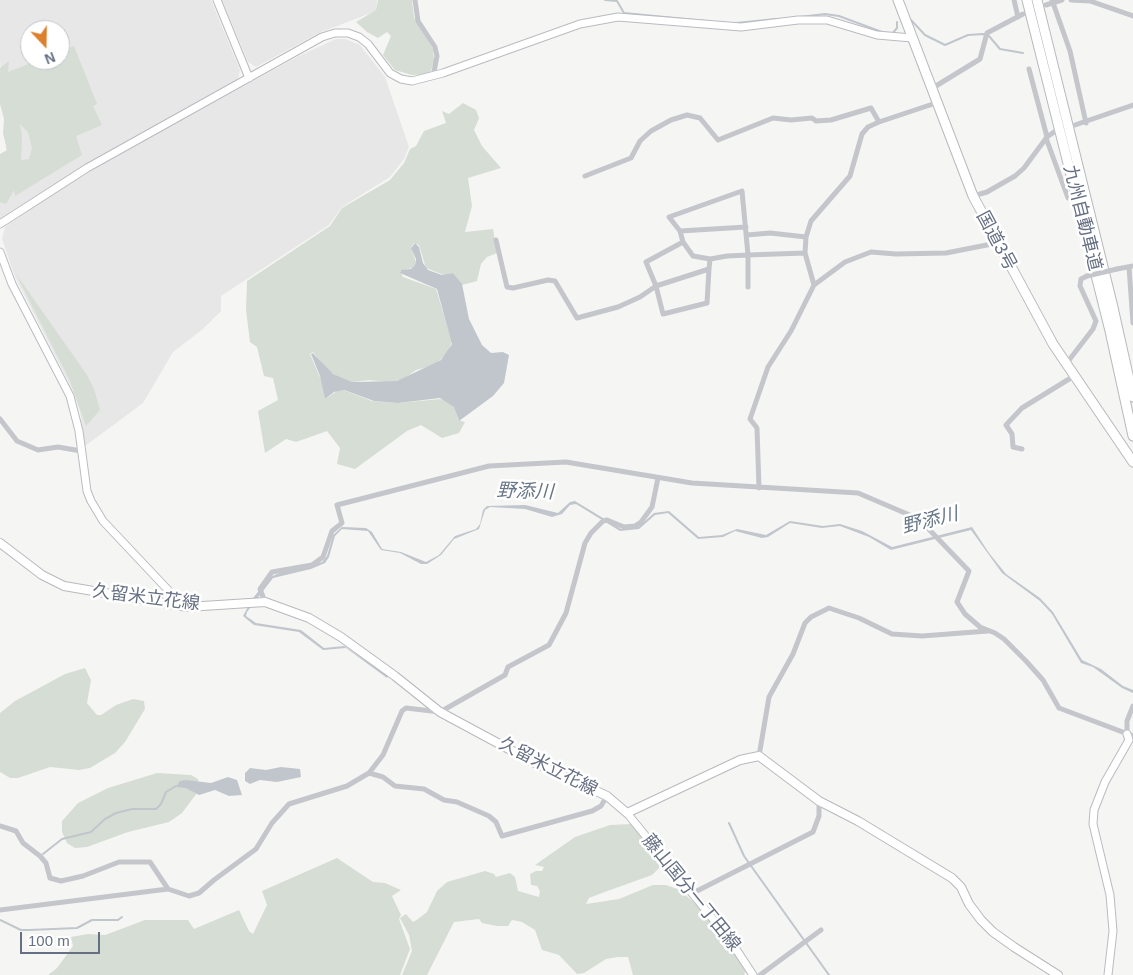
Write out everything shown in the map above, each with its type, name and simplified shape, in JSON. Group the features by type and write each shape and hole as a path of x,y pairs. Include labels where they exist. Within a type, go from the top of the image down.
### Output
{"highway":[{"name":"国道3号","path":"898,0 973,196 997,243 1066,364 1133,462"},
{"name":"九州自動車道","path":"1028,0 1106,313 1133,436"},
{"name":"九州自動車道","path":"1037,0 1108,286 1133,397"}],"main road":[{"name":"久留米立花線","path":"0,543 42,575 64,586 176,605 199,607 234,602 265,602 309,618 341,637 395,676 440,712 534,762 607,796 627,813"},
{"path":"627,813 740,760 759,756 819,801 858,821 952,878 961,887 968,904 981,920 1014,948 1056,974"}],"street":[{"path":"217,0 249,78"},
{"path":"414,0 418,21 435,47 437,56 433,77"},
{"path":"931,89 980,59 987,35 1021,15 1014,0"},
{"path":"1046,6 1052,1 1062,0"},
{"path":"1070,0 1090,1 1132,14 1133,16"},
{"path":"1052,1 1070,51 1086,123"},
{"path":"0,224 79,172 322,37 335,33 348,33 359,37 368,44 386,69 401,79 412,81 433,77 580,24 618,17 741,27 798,20 827,20 876,35 912,38"},
{"path":"1030,70 1046,138 1068,198"},
{"path":"814,285 805,253 806,237 811,221 850,176 862,134 868,127 879,122 936,102"},
{"path":"1075,125 1086,123 1133,105"},
{"path":"585,176 631,158 640,142 651,132 671,120 687,115 700,118 707,124 718,140 773,118 791,120 812,118 816,121 831,120 871,108 879,122"},
{"path":"973,196 987,192 1015,176 1024,168 1046,138 1054,132"},
{"path":"748,287 748,256 747,235 742,190 668,217 680,231 683,242 693,256 710,259 748,256 805,253"},
{"path":"680,231 746,227"},
{"path":"747,235 770,233 806,237"},
{"path":"496,240 507,287 513,288 548,280 555,281 577,318 618,308 640,297 656,286 709,269"},
{"path":"683,242 646,262 656,286 663,314 707,303 710,259"},
{"path":"759,488 757,428 750,419 768,367 791,331 814,285 846,262 872,252 896,254 946,253 997,243"},
{"path":"0,252 12,284 70,396 79,431 87,490 96,511 169,591 176,605"},
{"path":"1066,364 1092,330 1096,320 1080,286 1081,279 1131,266 1133,322"},
{"path":"1022,450 1013,448 1012,434 1006,425 1022,408 1074,376"},
{"path":"0,419 17,441 38,450 58,447 81,451"},
{"path":"265,602 260,589 272,572 312,565 323,557 332,531 342,523 337,505 489,466 566,462 658,478 759,488 858,493 920,519 969,571 957,602 965,614 989,632"},
{"path":"0,910 168,889 190,896 199,894 214,880 256,850 272,823 289,804 347,786 369,773 383,755 402,711 406,708 440,712 505,675 508,667 549,645 566,613 585,543 591,533 603,521 607,520 624,527 635,526 641,522 652,506 658,478"},
{"path":"759,756 770,697 793,654 805,623 811,617 829,608 859,618 892,634 922,636 995,633 1004,639 1043,680 1060,708 1130,735"},
{"path":"1108,975 1113,931 1110,895 1093,824 1094,810 1105,782 1129,740 1130,735 1127,721 1133,706"},
{"path":"369,773 383,777 395,786 424,789 444,800 457,802 489,816 496,822 502,836 592,811 601,806 607,796"},
{"path":"692,893 814,832 819,801"},
{"name":"藤山国分一丁田線","path":"627,813 730,940 753,975"},
{"path":"0,826 16,831 23,843 46,863 50,878 61,881 83,876 119,862 150,862 168,889"},
{"path":"760,975 821,930"}],"shaded area":[{"path":"0,0 211,0 240,70 238,80 72,173 0,219 0,202 4,202 9,192 0,58"},
{"path":"222,0 377,0 376,11 319,33 256,67 248,62"},
{"path":"378,0 412,0 414,17 433,49 434,61 430,74 412,75 395,70 383,55 391,36 387,32 378,38 367,32 356,22 376,10"},
{"path":"336,39 345,39 360,45 385,77 409,147 404,159 390,177 342,207 329,225 221,296 221,311 203,329 173,352 143,403 85,446 80,412 73,391 15,277 2,239 5,227 61,189 133,146 299,56"},
{"path":"74,46 97,104 93,106 102,125 76,136 82,155 15,196 14,190 6,204 0,202 0,154 7,150 3,133 4,119 0,104 0,68 9,61 8,72 20,67 20,70 70,70 70,48","holes":["20,124 28,132 32,148 29,159 21,160 22,137"]},
{"path":"463,103 476,110 479,118 474,130 482,146 501,168 468,178 472,206 465,232 493,229 497,253 487,257 481,264 477,281 462,285 453,273 444,275 426,268 419,245 414,243 411,247 415,265 412,268 400,271 403,277 436,289 452,342 447,353 435,365 416,370 402,380 389,382 369,380 352,382 340,378 330,372 313,352 310,354 322,382 325,399 337,391 343,390 372,401 397,403 441,399 449,402 455,408 458,420 465,422 459,433 442,438 421,425 407,431 355,469 337,464 340,448 327,431 296,442 286,439 265,453 258,411 278,400 273,378 264,376 257,347 250,342 246,310 247,281 330,226 342,208 390,180 404,163 410,149 416,146 424,131 446,123 442,111 449,114"},
{"path":"415,243 419,247 423,263 428,270 442,275 453,273 462,284 469,319 482,345 491,353 503,352 509,355 504,383 493,396 459,421 454,407 440,398 398,403 374,401 344,390 334,392 325,399 320,376 311,354 313,353 333,374 352,382 397,381 441,360 452,344 437,289 400,273 401,270 411,269 415,265 416,259 411,248"},
{"path":"16,274 87,375 94,389 100,410 86,426 70,381"},
{"path":"575,501 621,529 638,527 654,513 669,511 699,537 722,535 737,529 766,535 790,521 823,526 840,524 862,531 892,547 972,527 1006,574 1040,598 1053,612 1082,660 1101,669 1123,686 1133,690 1133,693 1122,688 1093,667 1081,663 1052,614 1040,601 1002,573 971,530 891,550 869,537 840,526 822,528 790,523 768,537 762,538 735,531 723,537 698,539 668,513 655,515 639,529 620,531 576,504 570,505 562,514 552,517 525,509 490,507 485,510 479,529 454,539 441,555 427,564 421,564 400,553 381,550 368,531 342,529 335,536 329,557 325,563 311,569 273,578 247,612 246,616 256,623 301,630 324,648 344,646 388,676 387,678 346,648 323,650 299,632 254,625 243,616 253,598 270,577 322,562 327,556 333,535 342,527 366,528 372,532 382,549 401,552 426,562 439,555 455,536 476,529 480,524 483,510 487,506 525,505 558,513 570,502"},
{"path":"85,668 91,680 87,703 97,715 101,715 116,705 133,699 144,701 145,709 125,742 115,753 90,768 79,770 50,767 18,778 10,778 0,772 0,713 15,701 65,674"},
{"path":"281,767 300,769 301,777 277,782 260,780 250,784 245,781 245,773 250,768 266,770"},
{"path":"157,773 191,775 198,779 200,789 182,813 169,822 128,832 87,847 75,848 67,843 62,832 62,821 78,803 108,788"},
{"path":"228,777 237,780 242,795 229,796 215,790 199,795 186,788 176,787 180,781 211,783"},
{"path":"632,824 663,861 662,865 652,875 589,898 586,904 619,899 653,885 666,885 680,890 701,909 722,934 746,970 744,975 633,975 628,957 606,959 584,973 577,974 559,955 542,950 535,930 522,922 512,920 508,926 497,926 482,923 479,919 454,922 427,975 402,975 412,951 409,935 400,918 406,914 413,922 418,919 427,912 437,891 447,882 485,871 494,874 496,877 510,873 515,877 518,891 539,897 540,891 537,886 531,885 530,874 542,871 544,867 535,865 575,837 610,825"},
{"path":"337,858 373,882 385,883 401,890 392,896 401,915 399,919 410,949 400,975 48,975 57,968 73,946 71,937 88,934 105,935 145,920 188,920 194,929 239,910 249,931 253,934 267,905 262,891"}],"waterway":[{"path":"605,0 617,1 624,13 706,21"},
{"path":"800,17 825,14 839,16 882,32"},
{"path":"736,23 776,19"},
{"path":"911,20 925,35 945,45 968,35 983,34 989,36 1000,49 1023,53"},
{"path":"892,34 897,28 897,22"},
{"path":"43,854 62,839 91,832 105,819 116,813 132,809 156,809 161,804 166,792 176,786"},
{"path":"729,823 744,856 829,975"},
{"path":"0,920 21,930 29,930 77,928 92,920 118,920 122,917"}],"water label":[{"name":"野添川","path":"525,492"},
{"name":"野添川","path":"930,521"}]}
